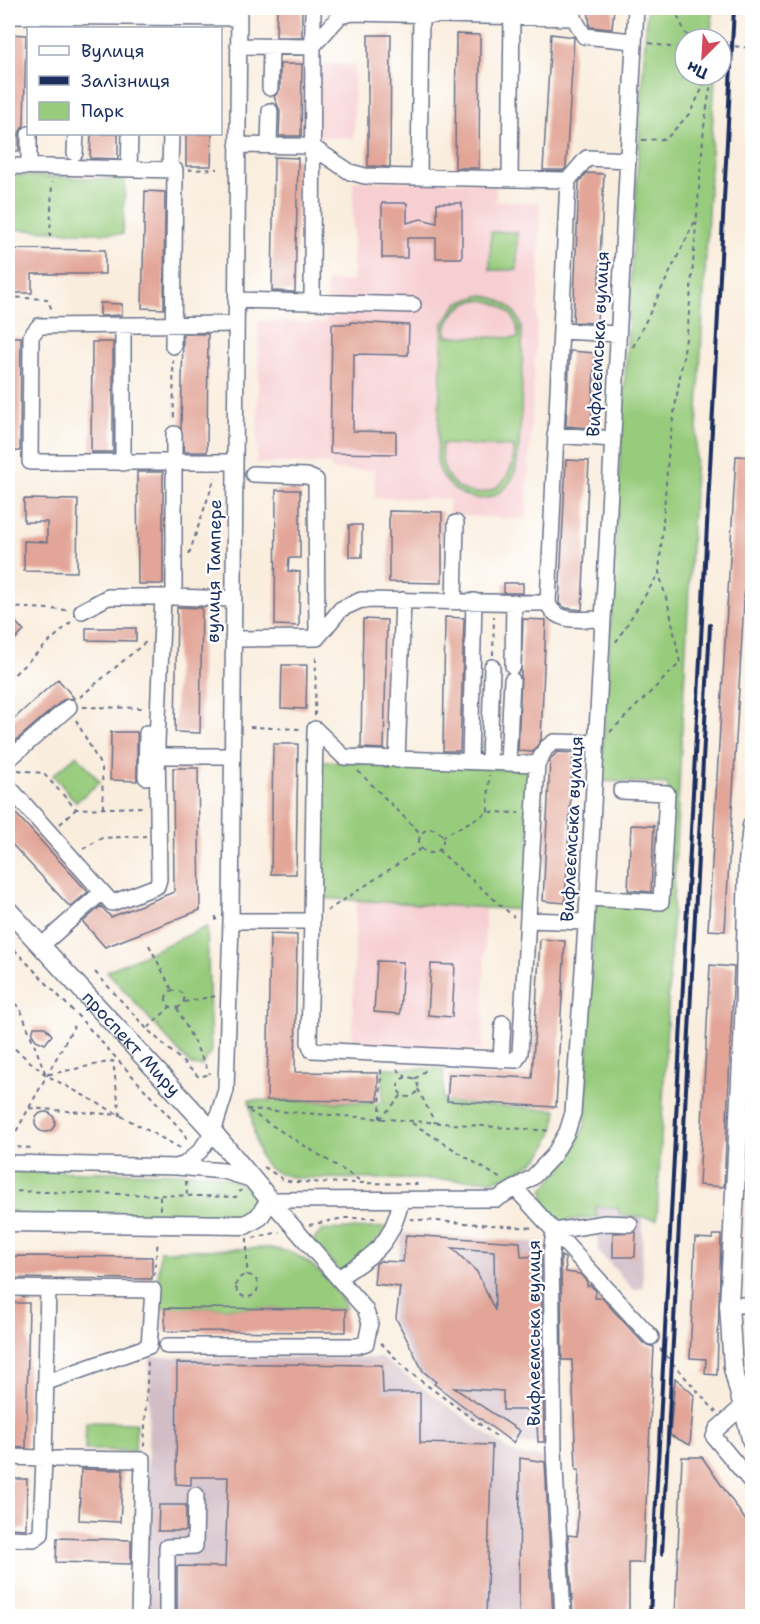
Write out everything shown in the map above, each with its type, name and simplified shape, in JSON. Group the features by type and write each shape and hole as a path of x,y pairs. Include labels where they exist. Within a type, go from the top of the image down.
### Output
{"main road":[{"path":"753,826 748,863 750,919 746,1090 729,1305 734,1368 742,1407 753,1442"},
{"name":"проспект Миру","path":"8,910 213,1132 256,1172 270,1200"},
{"path":"8,1222 245,1225 259,1217 270,1200"}],"street":[{"path":"312,301 313,8"},
{"name":"Вифлеємська вулиця","path":"563,1617 554,1439 550,1254 554,1231 516,1189 533,1177 553,1156 567,1132 573,1113 588,898 628,152 637,41 636,8"},
{"path":"8,15 79,22 175,23 239,13"},
{"name":"вулиця Тампере","path":"213,1132 226,1090 231,921 239,13"},
{"path":"238,46 312,47 336,20 346,14 574,13 582,33 588,37 637,41"},
{"path":"419,177 421,14"},
{"path":"510,178 512,15"},
{"path":"270,87 271,46"},
{"path":"269,145 270,111"},
{"path":"29,135 29,166"},
{"path":"75,153 76,135"},
{"path":"129,169 130,135"},
{"path":"171,135 173,346"},
{"path":"237,145 311,146 342,168 357,175 568,180"},
{"path":"602,620 561,618 553,614 548,603 568,180 587,158 628,152"},
{"path":"8,166 173,170"},
{"path":"236,300 413,305"},
{"path":"235,462 30,462 31,336 39,326 236,324"},
{"path":"123,325 123,463"},
{"path":"561,331 618,334"},
{"path":"8,786 102,892 115,903 157,886 159,879 157,807 161,629 169,597 175,463 174,434"},
{"path":"555,435 613,439"},
{"path":"253,474 307,476 316,480 317,638"},
{"path":"454,601 456,523"},
{"path":"82,611 108,597 233,598"},
{"path":"398,760 403,600"},
{"path":"233,639 317,638 341,609 353,601 548,603"},
{"path":"470,761 474,601"},
{"path":"508,763 514,602"},
{"path":"489,762 492,667"},
{"path":"8,760 69,707"},
{"path":"315,729 344,757 537,764"},
{"path":"315,729 309,1047 318,1052 443,1053 516,1060 520,1053 537,764 549,744 554,742 596,743"},
{"path":"146,777 147,733"},
{"path":"147,756 232,756"},
{"path":"588,898 661,902 667,794 621,791"},
{"path":"41,946 102,892"},
{"path":"231,921 312,921"},
{"path":"527,925 586,922"},
{"path":"501,1060 503,1023"},
{"path":"176,1167 185,1164 200,1151 213,1132"},
{"path":"8,1163 176,1167 256,1172"},
{"path":"270,1200 486,1200 516,1189"},
{"path":"167,1346 362,1346 366,1343 370,1331 365,1309 340,1277 270,1200"},
{"path":"340,1277 382,1247 391,1235 401,1201"},
{"path":"554,1231 604,1223 630,1224"},
{"path":"554,1231 651,1337"},
{"path":"8,1288 153,1290 149,1346 47,1382"},
{"path":"8,1538 34,1539 41,1534 50,1458 47,1382 48,1288"},
{"path":"729,1305 753,1305"},
{"path":"742,1407 717,1430 714,1437 753,1483"},
{"path":"8,1457 143,1460 139,1617"},
{"path":"167,1617 167,1547 195,1546 196,1495"}],"path":[{"path":"674,8 683,27"},
{"path":"733,46 751,47 749,39"},
{"path":"637,41 673,48"},
{"path":"628,152 634,140 666,139 690,113 704,87"},
{"path":"610,733 680,663 670,612 659,573 669,445 688,326 709,87"},
{"path":"50,237 52,167"},
{"path":"173,170 218,169"},
{"path":"630,351 698,215"},
{"path":"8,297 47,299 57,326"},
{"path":"173,346 174,434"},
{"path":"189,555 217,471"},
{"path":"600,666 659,573"},
{"path":"492,667 495,602"},
{"path":"8,607 82,611"},
{"path":"8,680 82,611"},
{"path":"69,707 161,629"},
{"path":"250,727 315,729 317,638"},
{"path":"69,707 158,709"},
{"path":"69,707 102,768 103,808"},
{"path":"344,757 421,834"},
{"path":"488,812 489,762"},
{"path":"8,770 30,769 43,773 76,809"},
{"path":"50,833 76,809 157,807"},
{"path":"442,837 488,812 534,814"},
{"path":"432,829 442,837 442,845 438,850 430,852 422,848 419,841 421,834 432,829"},
{"path":"72,858 102,838 158,836"},
{"path":"312,921 422,848"},
{"path":"438,850 527,925"},
{"path":"8,943 77,1014 185,1134 187,1144 184,1150 46,1075 8,1043"},
{"path":"149,945 172,990 182,993 184,1002"},
{"path":"95,972 147,1029 199,1077 210,1074 177,1008 171,1006 166,998 172,990"},
{"path":"177,1008 184,1002 216,996"},
{"path":"8,999 20,1008 46,1075"},
{"path":"147,1029 171,1006"},
{"path":"12,1139 74,1026"},
{"path":"380,1119 381,1054"},
{"path":"46,1075 113,1061 120,1115"},
{"path":"402,1095 398,1086 406,1077 415,1080 435,1123"},
{"path":"402,1095 412,1096 418,1089"},
{"path":"380,1119 402,1095"},
{"path":"28,1108 120,1115"},
{"path":"365,1184 247,1109 567,1132"},
{"path":"409,1121 504,1181 494,1185"},
{"path":"256,1172 270,1173 294,1182 432,1184"},
{"path":"8,1199 10,1191 236,1197"},
{"path":"153,1290 159,1225"},
{"path":"247,1238 247,1275"},
{"path":"247,1275 255,1277 259,1287 254,1296 246,1298 240,1295 236,1288 237,1280 247,1275"},
{"path":"370,1331 409,1372 497,1437"},
{"path":"651,1337 725,1422"},
{"path":"143,1460 149,1346"}],"shaded area":[{"path":"302,64 354,65 354,138 301,137"},
{"path":"353,181 496,182 496,201 540,202 539,286 526,519 449,515 449,499 375,498 374,470 331,470 331,464 257,463 259,321 325,323 327,281 353,281"},
{"path":"356,901 485,908 483,1051 352,1045"},
{"path":"595,1206 619,1208 620,1215 642,1216 643,1287 634,1290 598,1251"},
{"path":"402,1233 543,1243 550,1444 515,1444 464,1411 420,1374 391,1319"},
{"path":"150,1357 381,1358 516,1455 538,1456 553,1464 557,1616 144,1616"}],"green space":[{"path":"647,8 712,8 711,27 673,27 673,87 714,87 657,1219 620,1215 618,1208 596,1206 597,1217 560,1221 546,1210 543,1190 572,1155 585,1125 594,904 662,906 668,784 601,781"},
{"path":"8,175 125,180 123,234 8,229"},
{"path":"491,232 517,232 517,270 490,270"},
{"path":"482,295 494,298 510,307 520,323 522,400 519,447 514,475 506,487 495,495 484,498 472,498 460,493 442,474 437,461 443,323 458,303","holes":["477,300 493,303 512,315 518,338 446,336 448,323 455,312","442,444 514,447 511,468 502,482 490,491 476,493 462,489 450,480 443,465"]},
{"path":"77,755 100,782 76,802 53,775"},
{"path":"320,761 534,770 523,910 318,898"},
{"path":"207,927 211,1052 202,1066 191,1065 107,971"},
{"path":"383,1068 444,1069 443,1102 557,1110 551,1137 546,1148 531,1164 495,1180 295,1178 275,1172 265,1164 256,1143 249,1100 382,1103"},
{"path":"8,1171 210,1173 245,1187 255,1199 257,1207 252,1217 8,1217"},
{"path":"391,1227 341,1273 315,1244 314,1239 323,1230"},
{"path":"270,1248 292,1253 305,1260 333,1286 346,1309 156,1308 160,1251"},
{"path":"86,1422 136,1423 135,1451 85,1450"}],"building":[{"path":"277,8 302,8 302,37 276,37"},
{"path":"588,8 614,8 612,29 590,27"},
{"path":"8,34 26,35 24,125 19,133 19,151 8,151"},
{"path":"456,34 480,35 479,168 455,168"},
{"path":"551,34 574,37 564,170 543,170"},
{"path":"368,35 391,35 390,167 368,166"},
{"path":"280,64 302,64 301,136 279,136 280,111 274,97 280,89"},
{"path":"91,135 118,135 118,159 90,158"},
{"path":"186,135 212,135 211,166 186,166"},
{"path":"274,157 298,158 295,292 272,291"},
{"path":"587,173 604,174 597,323 573,322 579,182"},
{"path":"145,191 165,192 164,309 142,308"},
{"path":"382,203 407,203 407,223 421,219 437,223 437,203 462,203 462,258 436,258 436,238 407,238 407,258 382,258"},
{"path":"8,249 105,250 105,274 32,274 32,293 8,293"},
{"path":"100,303 122,304 122,315 100,316"},
{"path":"351,322 409,325 408,355 354,354 353,431 396,432 396,454 330,453 332,324 351,324"},
{"path":"183,334 208,334 207,452 184,452 181,428"},
{"path":"8,337 21,337 20,451 8,451"},
{"path":"92,342 113,342 113,452 91,452"},
{"path":"570,351 595,353 591,428 566,426"},
{"path":"736,456 753,457 753,514 749,514 725,931 708,930"},
{"path":"566,460 589,461 582,610 566,608 559,604"},
{"path":"137,472 163,472 163,584 138,584"},
{"path":"276,490 300,490 300,558 289,558 288,571 300,572 299,626 275,625"},
{"path":"24,499 78,500 77,572 24,571 24,541 47,542 47,522 24,522"},
{"path":"389,511 442,512 442,583 389,582"},
{"path":"349,525 362,525 362,557 349,557"},
{"path":"504,583 523,583 523,593 504,593"},
{"path":"177,607 202,608 200,733 175,732"},
{"path":"8,614 24,631 8,646"},
{"path":"445,617 464,618 460,751 443,751"},
{"path":"363,619 387,620 384,749 361,748"},
{"path":"523,619 546,620 541,740 533,752 518,751"},
{"path":"86,628 136,628 136,641 86,640"},
{"path":"282,665 307,665 306,709 281,708"},
{"path":"58,679 74,698 63,700 13,743 8,737 8,724"},
{"path":"111,732 137,732 137,781 110,780"},
{"path":"273,744 298,744 296,874 271,874"},
{"path":"557,752 573,753 565,903 543,901 550,760"},
{"path":"173,768 198,768 200,910 105,947 83,922 101,906 111,917 174,892"},
{"path":"8,805 88,892 70,907 8,840"},
{"path":"631,825 654,826 651,892 628,890"},
{"path":"270,934 297,935 295,1072 378,1073 378,1101 267,1100"},
{"path":"540,939 565,941 556,1107 447,1101 449,1074 532,1078"},
{"path":"377,961 403,962 400,1014 374,1012"},
{"path":"431,964 455,965 452,1017 428,1015"},
{"path":"710,965 734,967 724,1187 699,1185"},
{"path":"34,1027 45,1027 52,1035 45,1044 36,1040 32,1034"},
{"path":"41,1112 49,1112 55,1118 55,1126 49,1132 41,1132 35,1126 35,1118"},
{"path":"636,1232 635,1257 613,1257 613,1233"},
{"path":"406,1235 520,1242 521,1257 541,1256 544,1442 538,1442 536,1406 533,1410 503,1410 503,1391 454,1388 520,1431 513,1443 434,1384 436,1382 423,1371 396,1318 400,1287 374,1284 376,1264 380,1261 403,1262","holes":["452,1248 494,1251 495,1311 477,1272"]},
{"path":"713,1235 721,1235 717,1375 705,1374 706,1359 690,1358 695,1238 713,1239"},
{"path":"13,1256 152,1257 152,1279 13,1278"},
{"path":"561,1256 565,1258 566,1272 580,1274 587,1282 587,1286 590,1285 596,1291 595,1298 602,1298 644,1344 654,1347 643,1563 629,1563 629,1617 573,1617 568,1535 577,1536 579,1470 576,1470 572,1360 562,1360"},
{"path":"8,1303 29,1303 26,1448 8,1447"},
{"path":"165,1308 346,1309 346,1332 165,1331"},
{"path":"177,1363 382,1365 383,1393 420,1393 420,1443 492,1445 486,1617 177,1617 177,1566 225,1567 228,1477 191,1477 191,1485 176,1484"},
{"path":"675,1378 694,1395 690,1445 670,1435"},
{"path":"682,1457 702,1457 753,1531 753,1617 675,1617"},
{"path":"520,1458 545,1462 553,1617 519,1617"},
{"path":"81,1469 123,1470 120,1522 79,1520"},
{"path":"8,1479 27,1479 26,1529 8,1528"},
{"path":"159,1505 186,1505 186,1531 158,1531"},
{"path":"57,1538 131,1540 131,1564 56,1562"}],"railway":[{"path":"650,1616 734,8"},
{"path":"662,1554 710,625"}]}
